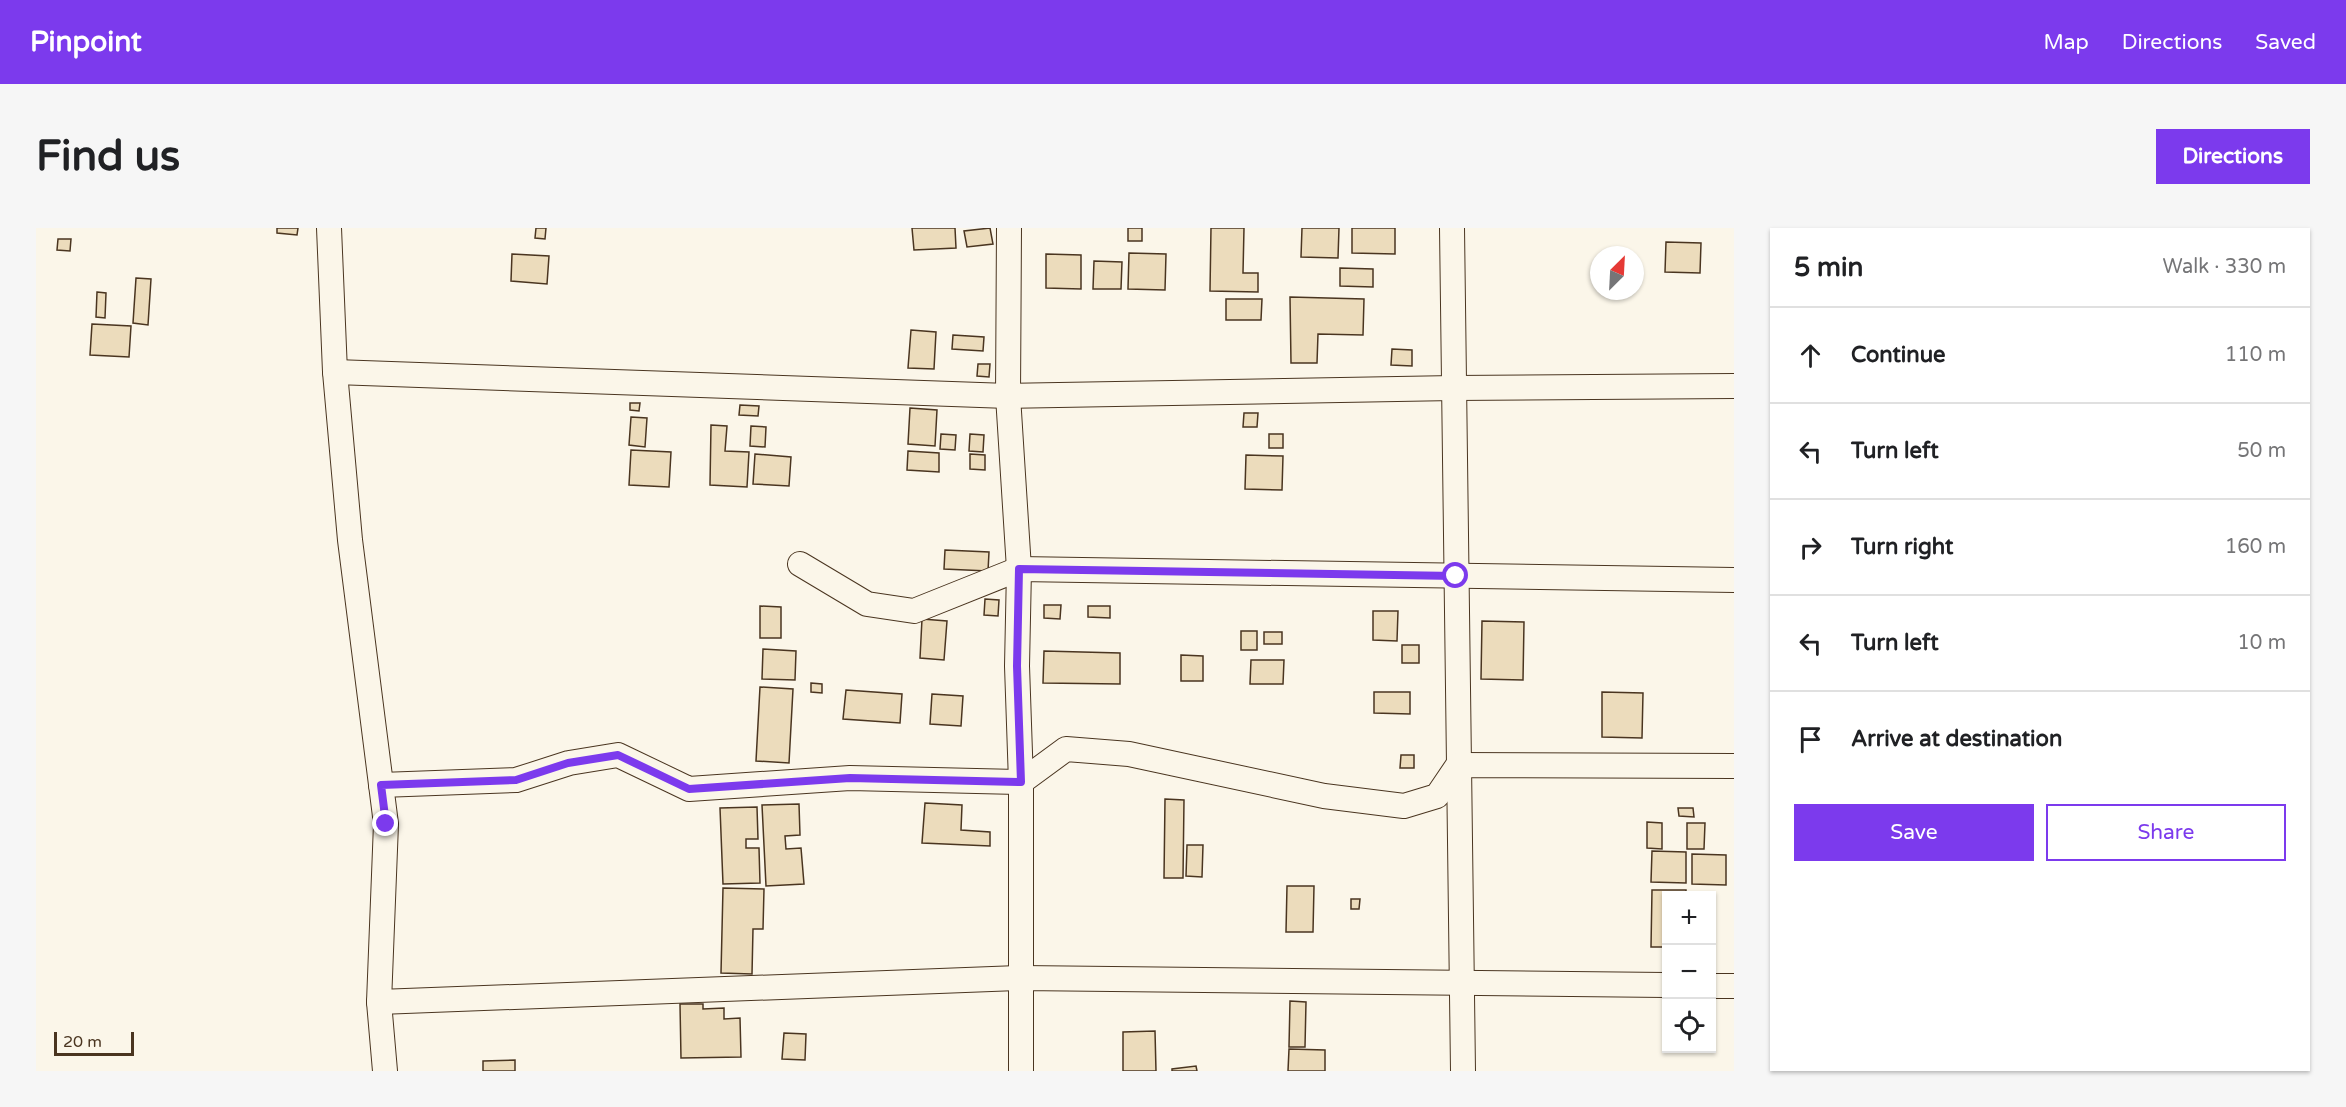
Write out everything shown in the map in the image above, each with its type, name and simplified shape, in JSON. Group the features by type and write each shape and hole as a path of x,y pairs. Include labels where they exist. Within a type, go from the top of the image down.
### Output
{"street":[{"path":"329,228 335,372 350,540 386,824 379,1002 385,1071"},
{"path":"1009,228 1008,396 1019,569 1017,666 1021,782 1021,1071"},
{"path":"1452,228 1462,1071"},
{"path":"335,372 1008,396 1454,388 1734,386"},
{"path":"800,564 867,604 914,611 1019,569 1734,580"},
{"path":"381,785 516,780 568,763 618,755 689,789 850,778 1021,782 1066,749 1129,754 1324,796 1404,806 1437,796 1458,765"},
{"path":"1458,765 1734,766"},
{"path":"379,1002 1021,978 1662,985"},
{"path":"1716,986 1734,986"}],"building":[{"path":"277,228 298,228 297,235 277,233"},
{"path":"536,228 546,228 545,239 535,238"},
{"path":"912,228 955,228 956,248 914,250"},
{"path":"990,228 993,244 967,247 964,231"},
{"path":"1128,228 1142,228 1142,241 1128,241"},
{"path":"1211,228 1244,228 1243,273 1258,273 1258,292 1210,291"},
{"path":"1302,228 1339,228 1338,258 1301,257"},
{"path":"1352,228 1395,228 1395,254 1352,253"},
{"path":"58,239 71,239 70,251 57,250"},
{"path":"1666,242 1701,243 1700,273 1665,272"},
{"path":"1129,253 1166,254 1165,290 1128,289"},
{"path":"512,254 549,256 547,284 511,281"},
{"path":"1046,254 1081,255 1081,289 1046,288"},
{"path":"1094,261 1122,262 1121,289 1093,289"},
{"path":"1340,268 1373,269 1373,287 1340,286"},
{"path":"136,278 151,279 148,325 133,323"},
{"path":"97,292 106,293 105,318 96,317"},
{"path":"1290,297 1364,299 1363,335 1318,334 1317,363 1291,363"},
{"path":"1226,299 1262,299 1261,320 1226,320"},
{"path":"92,324 131,326 129,357 90,355"},
{"path":"911,330 936,332 934,369 908,368"},
{"path":"953,335 984,337 983,351 952,349"},
{"path":"1392,349 1412,350 1412,366 1391,365"},
{"path":"978,364 990,364 989,377 977,376"},
{"path":"630,403 640,403 639,411 630,410"},
{"path":"740,405 759,406 758,416 739,415"},
{"path":"910,408 937,410 935,446 908,444"},
{"path":"1244,413 1258,413 1257,427 1243,427"},
{"path":"631,417 647,418 645,447 629,445"},
{"path":"711,425 727,426 725,451 749,452 747,487 710,485"},
{"path":"751,426 766,427 765,447 750,446"},
{"path":"941,434 956,435 955,450 940,449"},
{"path":"970,434 984,435 983,452 969,451"},
{"path":"1269,434 1283,434 1283,448 1269,448"},
{"path":"631,450 671,452 669,487 629,485"},
{"path":"908,451 939,453 939,472 907,470"},
{"path":"755,454 791,457 789,486 753,484"},
{"path":"970,454 985,455 985,470 970,469"},
{"path":"1246,455 1283,456 1282,490 1245,489"},
{"path":"945,550 989,552 988,571 944,569"},
{"path":"985,599 999,600 998,616 984,615"},
{"path":"1044,605 1061,605 1060,619 1044,618"},
{"path":"760,606 781,607 781,638 760,638"},
{"path":"1088,606 1110,606 1110,618 1088,617"},
{"path":"1373,611 1398,611 1397,641 1373,640"},
{"path":"922,619 947,621 944,660 920,658"},
{"path":"1482,621 1524,622 1523,680 1481,679"},
{"path":"1241,631 1257,631 1257,650 1241,650"},
{"path":"1264,632 1282,632 1282,644 1264,644"},
{"path":"1402,645 1419,645 1419,663 1402,663"},
{"path":"763,649 796,651 795,680 762,679"},
{"path":"1044,651 1120,653 1120,684 1043,683"},
{"path":"1181,655 1203,656 1203,681 1181,681"},
{"path":"1251,660 1284,660 1283,684 1250,684"},
{"path":"811,683 822,684 822,693 811,692"},
{"path":"760,687 793,689 789,763 756,761"},
{"path":"846,690 902,694 900,723 843,719"},
{"path":"1374,692 1410,692 1410,714 1374,713"},
{"path":"1602,692 1643,693 1642,738 1602,737"},
{"path":"932,694 963,696 961,726 930,724"},
{"path":"1401,755 1414,755 1414,768 1400,768"},
{"path":"1165,799 1184,800 1183,878 1164,878"},
{"path":"925,803 962,805 961,830 990,832 990,846 922,843"},
{"path":"799,804 800,835 785,836 786,849 801,848 804,884 766,886 762,805"},
{"path":"757,807 758,839 746,839 746,848 759,848 760,883 723,884 720,808"},
{"path":"1678,808 1693,808 1694,817 1679,816"},
{"path":"1647,822 1662,823 1662,849 1647,848"},
{"path":"1687,823 1705,823 1704,849 1687,849"},
{"path":"1187,845 1203,845 1202,877 1186,876"},
{"path":"1652,851 1686,852 1686,883 1651,882"},
{"path":"1692,854 1726,855 1726,885 1692,884"},
{"path":"1287,886 1314,886 1313,932 1286,932"},
{"path":"723,888 764,889 763,929 753,929 752,974 721,973"},
{"path":"1652,890 1686,890 1662,891 1662,947 1651,947"},
{"path":"1351,899 1360,899 1359,909 1351,909"},
{"path":"1290,1001 1306,1002 1305,1047 1289,1047"},
{"path":"680,1004 703,1004 703,1009 724,1008 724,1019 740,1018 741,1057 681,1058"},
{"path":"1155,1031 1156,1071 1123,1071 1123,1032"},
{"path":"784,1033 806,1034 805,1060 782,1059"},
{"path":"1289,1049 1325,1050 1325,1071 1288,1071"},
{"path":"515,1060 515,1071 483,1071 483,1061"},
{"path":"1196,1066 1197,1071 1172,1071 1172,1069"}],"route":[{"path":"386,824 381,785 516,780 568,763 618,755 689,789 850,778 1021,782 1017,666 1019,569 1456,576"}]}
